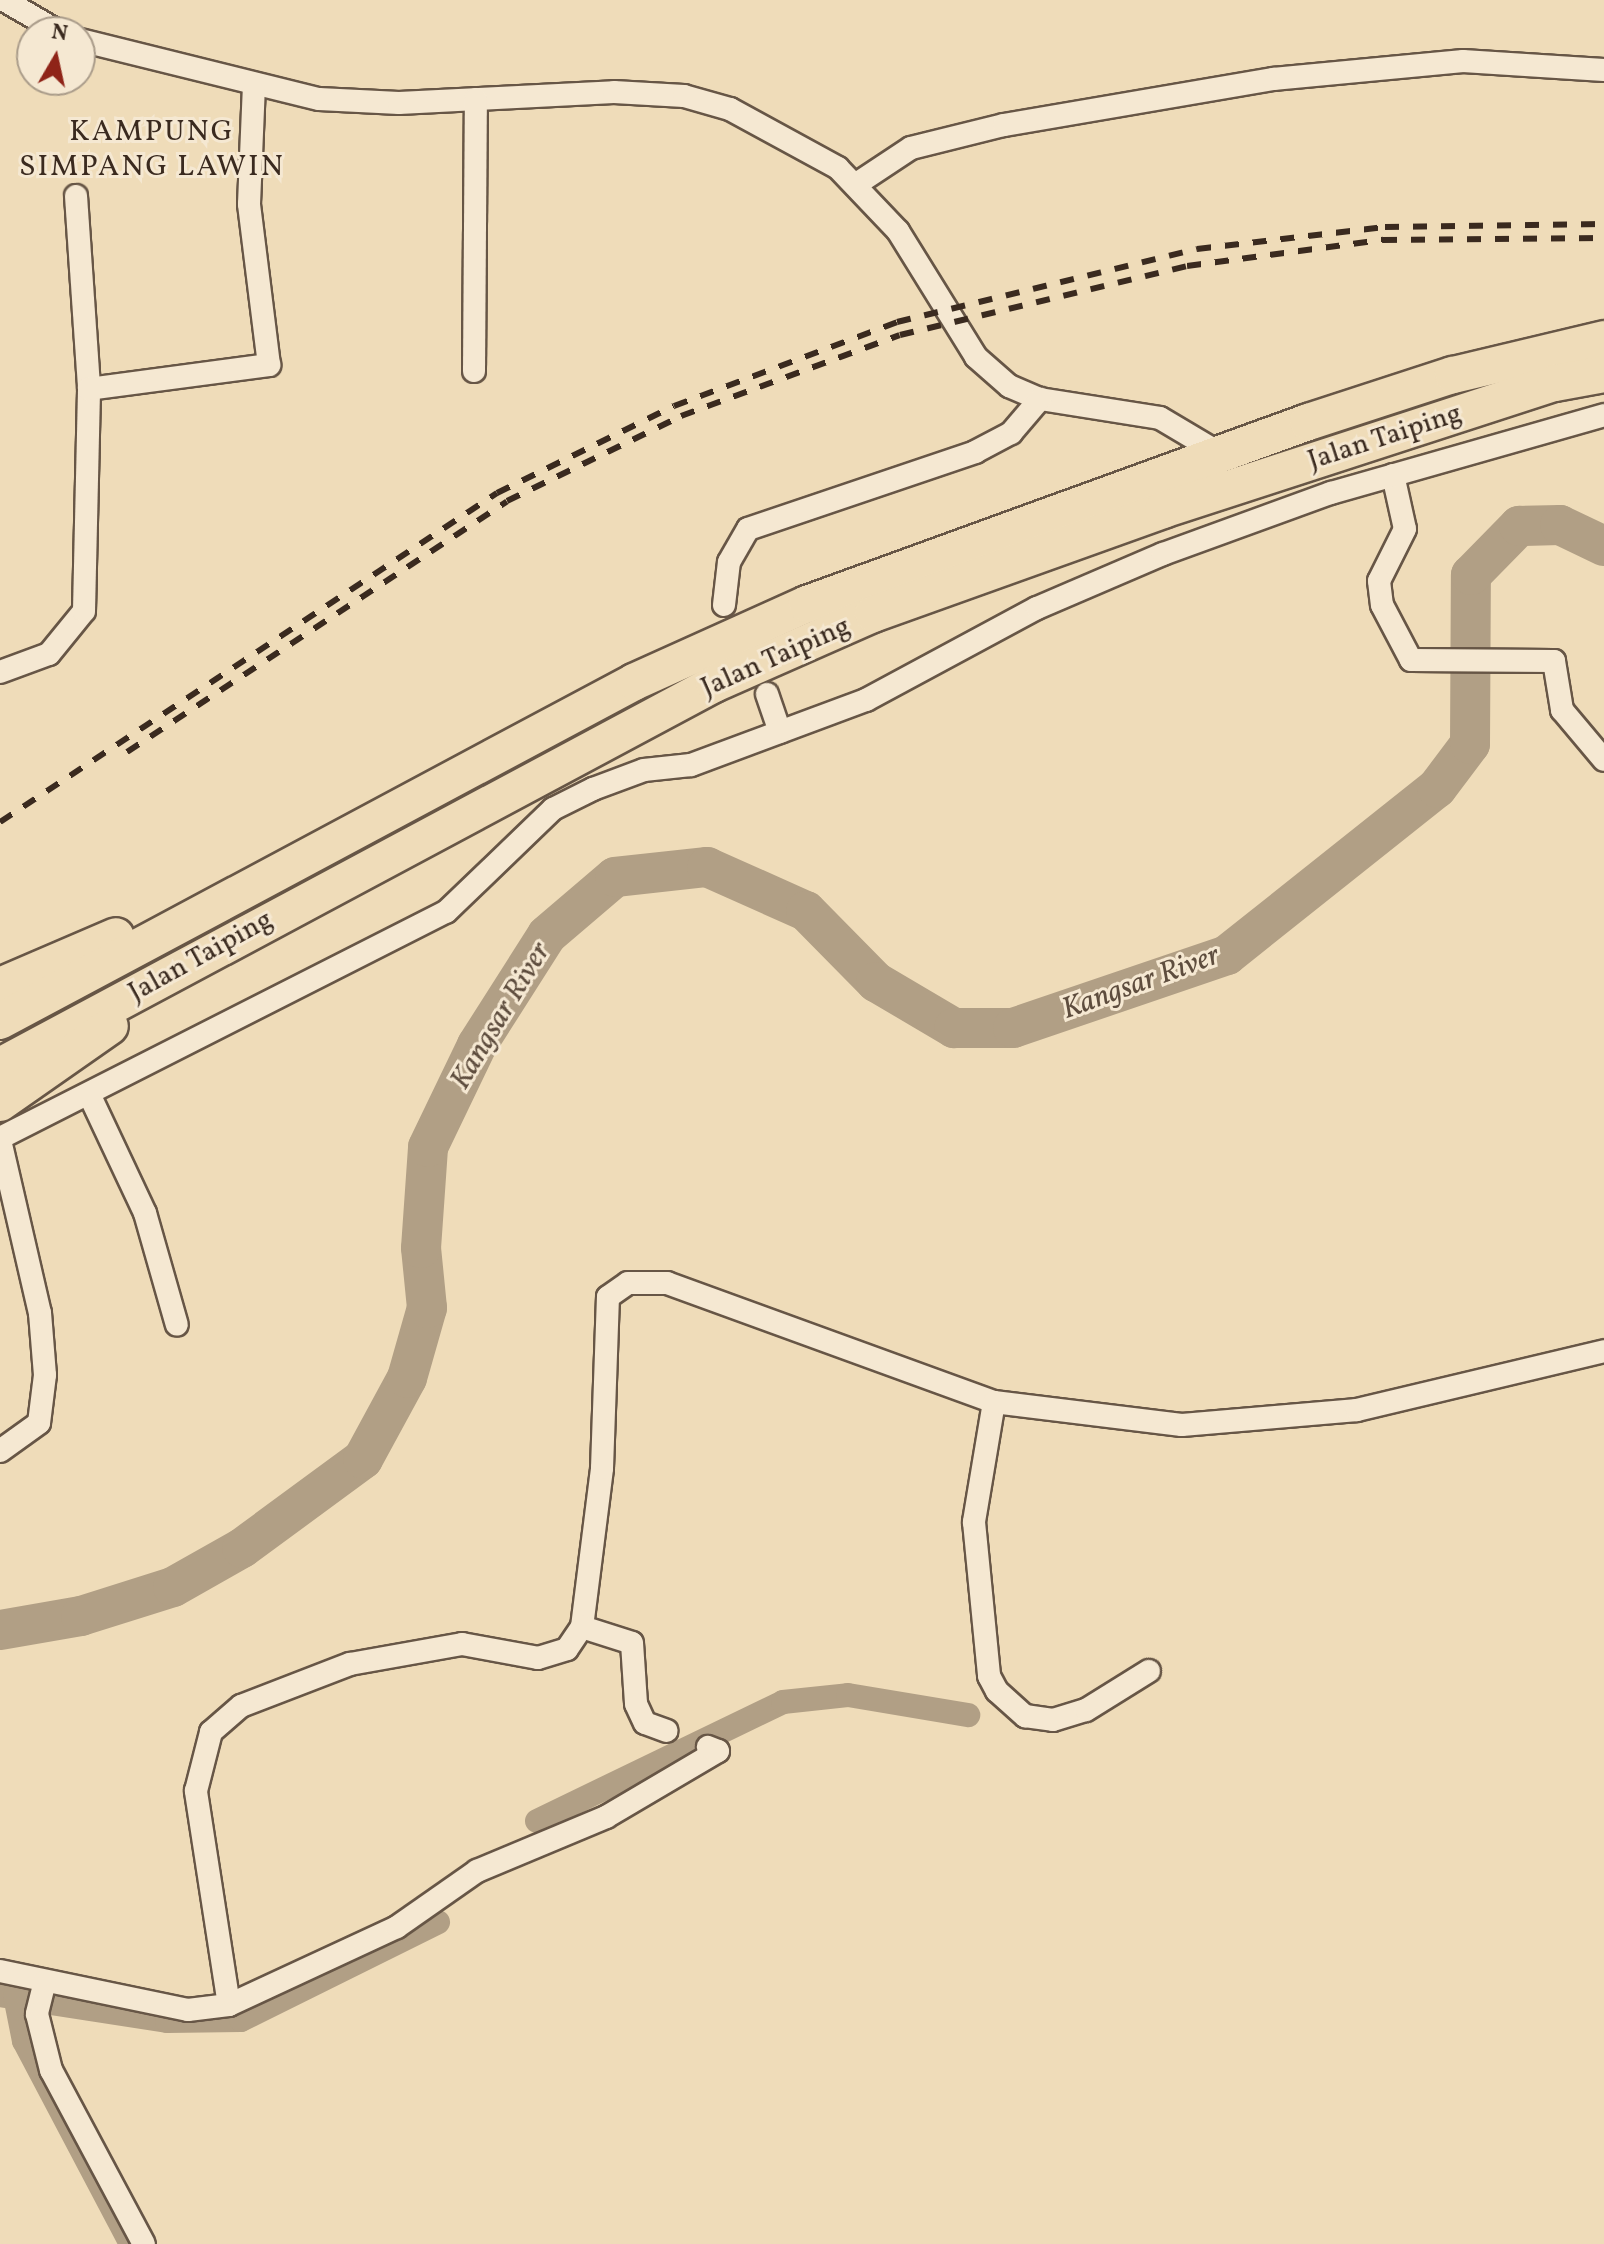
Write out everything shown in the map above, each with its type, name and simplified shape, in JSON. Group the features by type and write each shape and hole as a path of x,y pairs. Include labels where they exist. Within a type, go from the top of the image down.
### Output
{"highway":[{"name":"Jalan Taiping","path":"0,1021 634,682 807,604 1219,453 1453,375 1604,339"},
{"name":"Jalan Taiping","path":"0,1066 714,684 873,614 1163,510 1604,374"},
{"path":"0,986 136,928 203,910"},
{"path":"0,1103 102,1033 165,978"}],"street":[{"path":"4,0 32,16"},
{"path":"96,44 254,87 319,99 684,96 785,133 855,185 898,231 976,357 1009,386 1040,399 1160,418 1219,453"},
{"path":"855,185 927,144 1273,79 1463,61 1604,70"},
{"path":"89,389 269,365 249,204 254,87"},
{"path":"474,371 476,99"},
{"path":"0,672 49,654 84,611 89,389 76,196"},
{"path":"724,605 729,562 748,529 975,452 1011,433 1040,399"},
{"path":"0,1451 39,1423 45,1375 40,1313 0,1139 446,912 553,809 644,770 691,765 866,700 1037,608 1163,554 1393,475 1604,415"},
{"path":"1393,475 1405,529 1379,581 1382,605 1411,660 1428,665 1554,661 1562,710 1604,760"},
{"path":"767,694 780,732"},
{"path":"89,1094 145,1213 177,1325"},
{"path":"229,2005 196,1791 211,1732 241,1706 350,1664 462,1644 538,1658 567,1649 582,1627 602,1468 608,1297 628,1283 667,1283 994,1402 1182,1425 1260,1423 1357,1410 1604,1351"},
{"path":"994,1402 974,1522 989,1676 1004,1704 1053,1720 1086,1710 1149,1671"},
{"path":"582,1627 632,1643 636,1704 645,1723 667,1731"},
{"path":"0,1971 44,1985 188,2010 229,2005 397,1927 477,1871 606,1817 718,1751 708,1747"},
{"path":"44,1985 37,2014 51,2070 144,2244"}],"waterway":[{"name":"Kangsar River","path":"0,1630 81,1616 173,1587 242,1548 363,1459 407,1378 427,1308 421,1248 428,1147 477,1045 547,935 615,877 707,867 806,911 876,982 954,1028 1013,1028 1227,955 1437,788 1470,744 1471,575 1519,526 1560,525 1604,546"},
{"path":"537,1821 783,1702 848,1695 968,1715"},
{"path":"0,1995 167,2021 241,2020 438,1922"},
{"path":"15,1996 24,2041 131,2244"}],"railway":[{"path":"0,822 497,493 674,406 897,322 1197,249 1385,227 1604,224"},
{"path":"127,752 507,501 681,416 900,335 1187,266 1383,240 1604,238"}],"district":[{"name":"KAMPUNG SIMPANG LAWIN","path":"152,149"}]}
